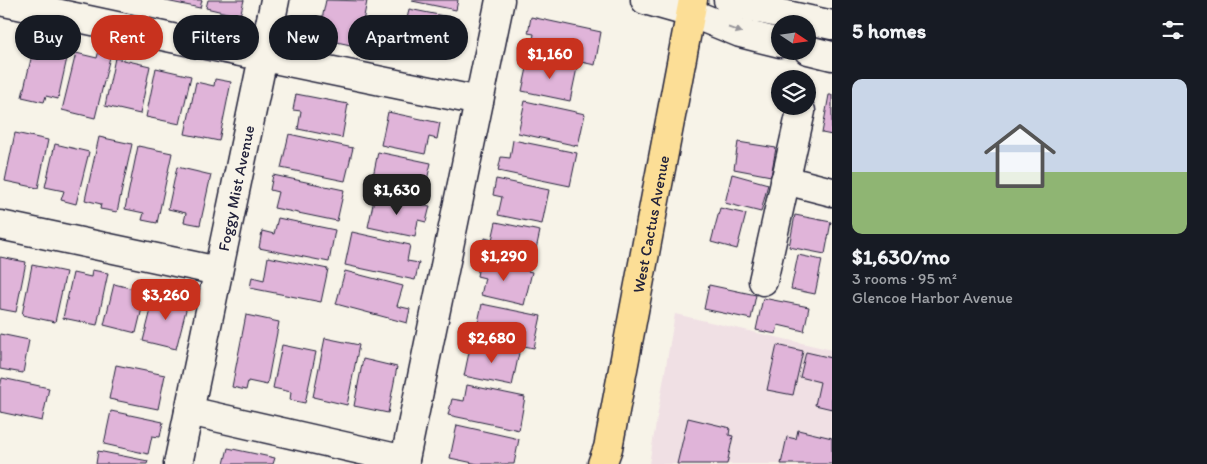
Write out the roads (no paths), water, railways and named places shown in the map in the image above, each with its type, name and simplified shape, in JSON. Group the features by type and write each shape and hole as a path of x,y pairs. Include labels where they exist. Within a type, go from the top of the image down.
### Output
{"main road":[{"name":"West Cactus Avenue","path":"606,459 692,7"}],"street":[{"name":"Foggy Mist Avenue","path":"178,464 275,0"},
{"path":"189,411 405,462 500,0"},
{"path":"645,0 692,7 740,33 771,41"},
{"path":"728,0 746,6 832,25"},
{"path":"0,1 479,101"},
{"path":"816,52 832,56"},
{"path":"763,281 800,115"},
{"path":"785,180 832,192"},
{"path":"0,225 218,271"}]}
